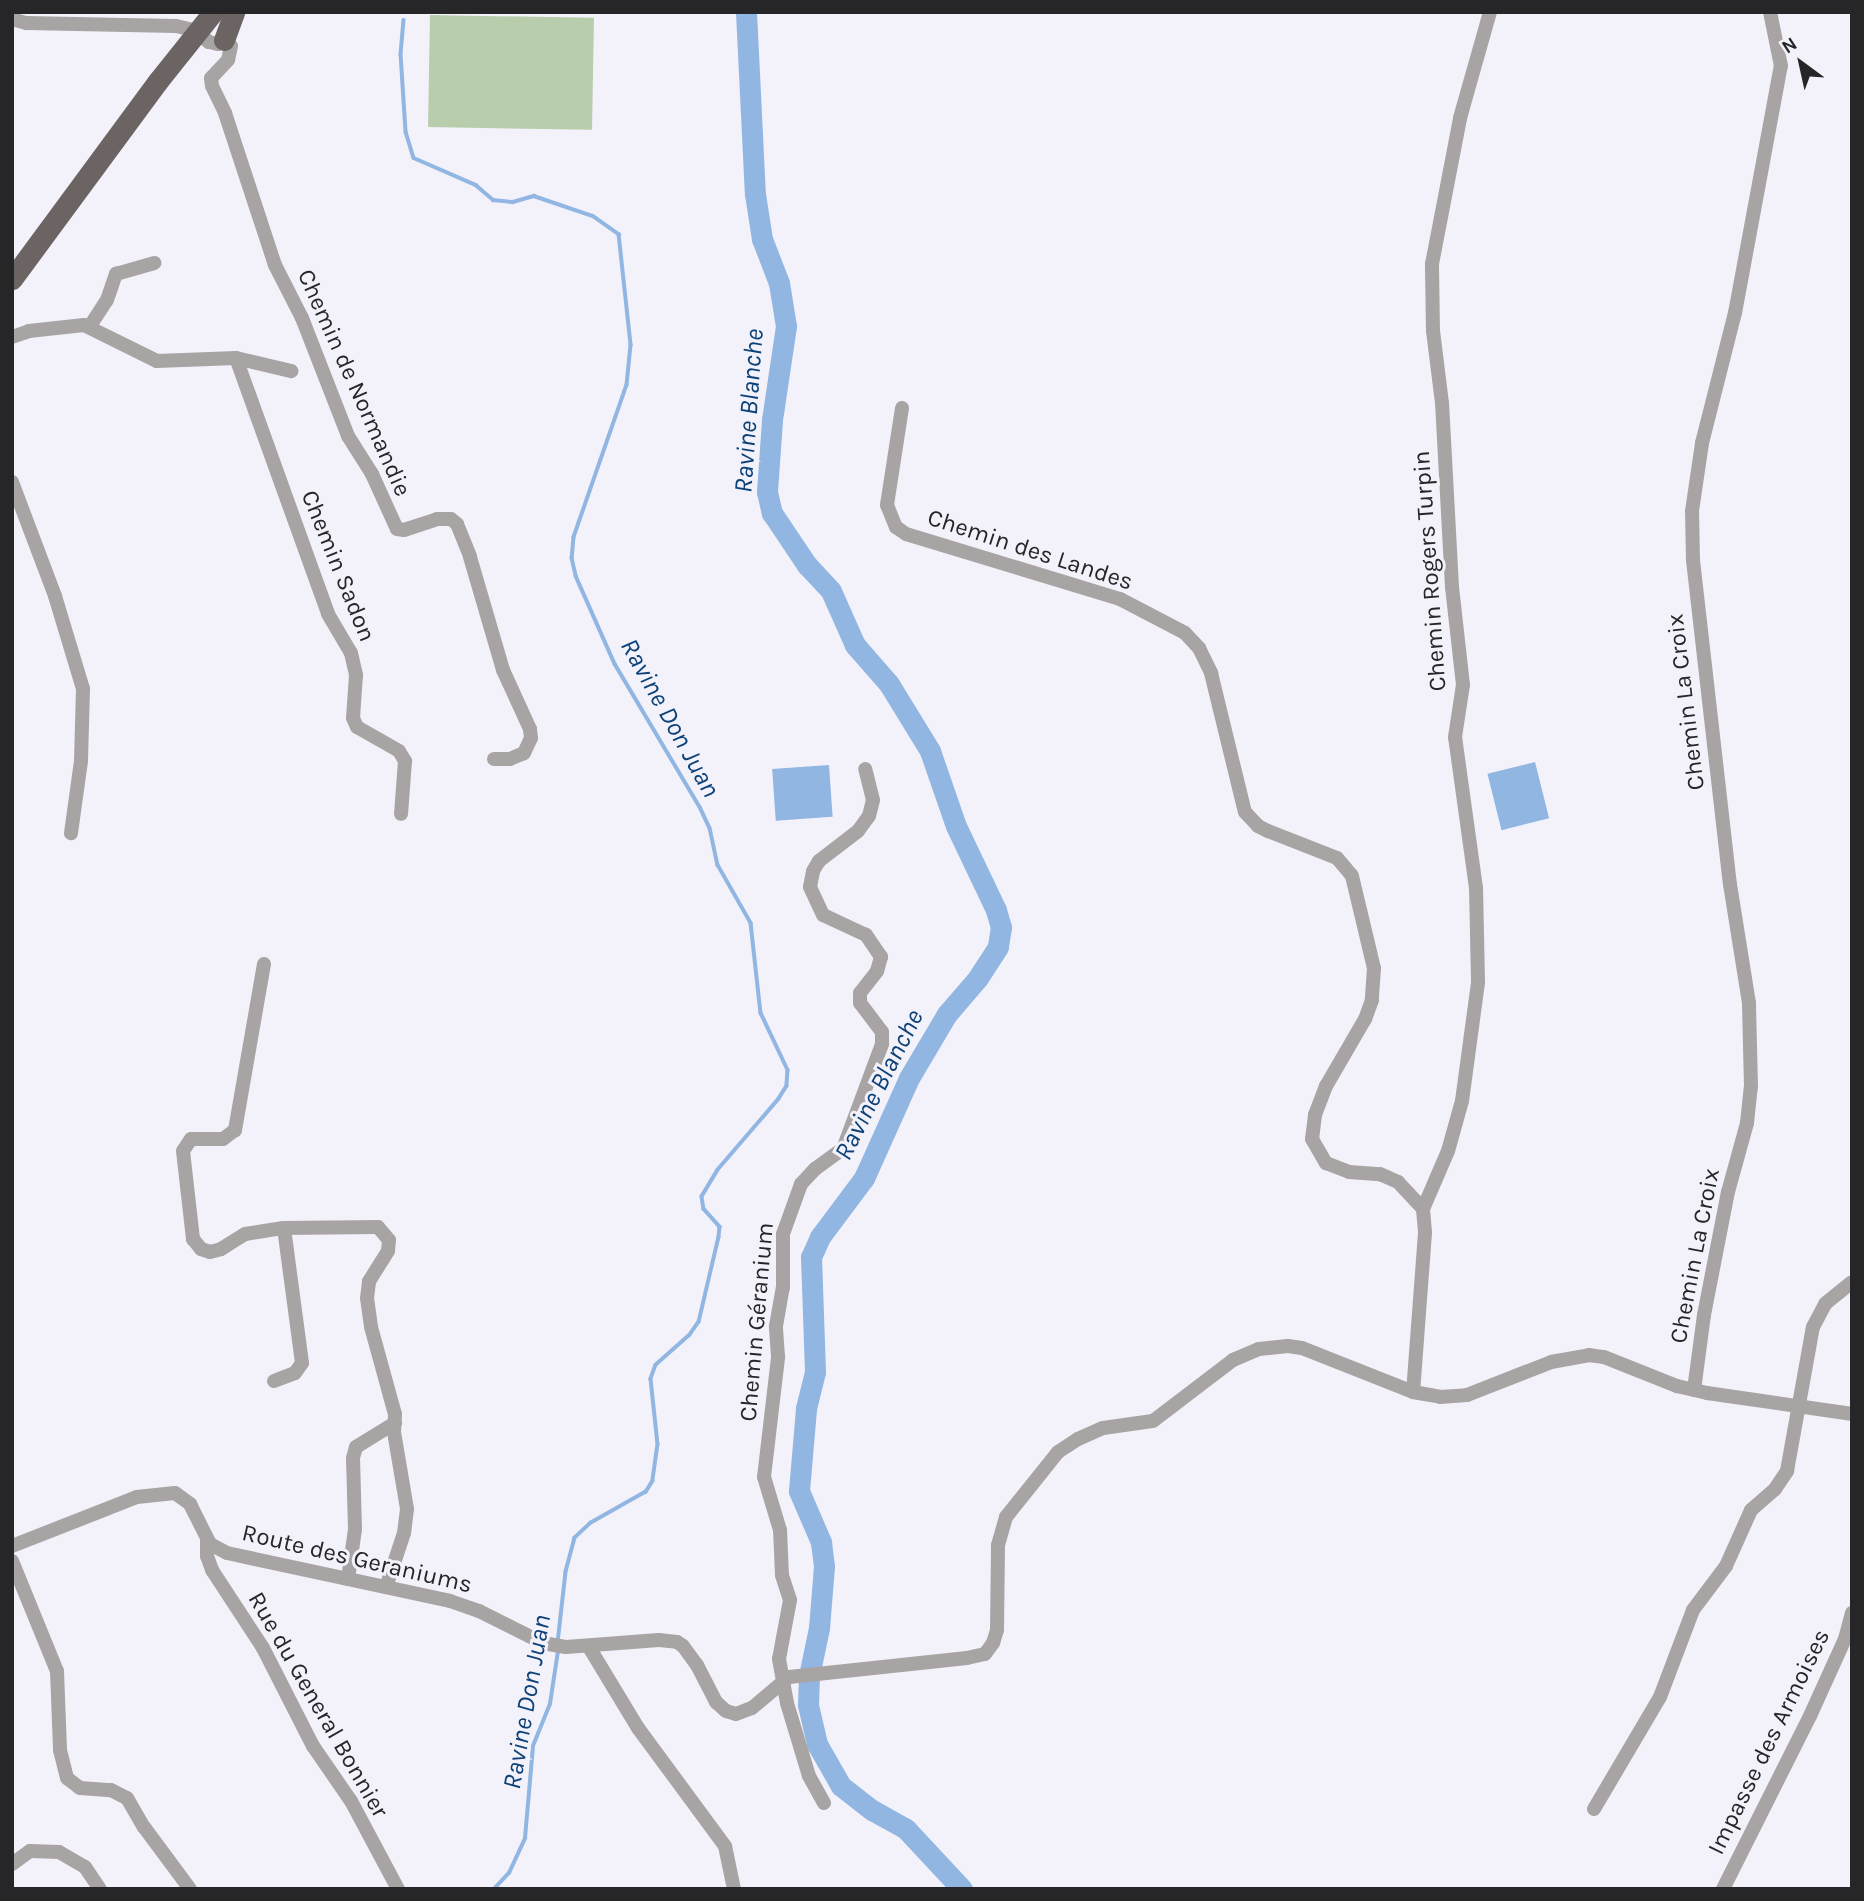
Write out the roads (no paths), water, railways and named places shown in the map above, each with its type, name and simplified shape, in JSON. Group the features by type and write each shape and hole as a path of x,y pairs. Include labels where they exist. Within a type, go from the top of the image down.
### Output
{"main road":[{"path":"209,37 213,12"},
{"path":"209,37 224,12"},
{"path":"12,279 147,99 164,85 234,12"}],"street":[{"name":"Chemin Rogers Turpin","path":"1423,1209 1448,1151 1462,1101 1478,982 1476,888 1455,737 1463,685 1452,587 1442,403 1433,331 1432,264 1460,118 1490,12"},
{"name":"Chemin La Croix","path":"1693,1390 1704,1315 1728,1192 1747,1123 1751,1087 1749,1003 1728,872 1693,561 1692,511 1702,443 1735,313 1781,66 1770,12"},
{"path":"12,19 26,23 146,18 209,37"},
{"name":"Chemin de Normandie","path":"209,37 232,51 228,60 215,70 211,78 212,86 271,246 275,265 312,342 348,436 372,474 397,529 404,530 437,519 451,519 457,524 470,557 503,670 530,729 531,738 524,753 510,759 494,759"},
{"path":"90,326 107,300 116,274 154,262"},
{"path":"12,337 29,331 90,326 157,361 236,358 291,371"},
{"name":"Chemin Sadon","path":"236,358 328,614 351,653 355,676 353,718 357,727 399,751 405,761 401,814"},
{"name":"Chemin des Landes","path":"902,408 887,505 896,527 906,534 1120,599 1185,633 1199,648 1212,673 1245,811 1258,826 1337,858 1349,870 1358,889 1375,984 1365,1019 1326,1086 1315,1115 1312,1139 1326,1163 1349,1172 1380,1174 1398,1182 1423,1209"},
{"path":"12,482 55,596 83,690 81,761 71,832"},
{"name":"Chemin Géranium","path":"824,1803 809,1776 787,1703 779,1659 790,1601 782,1575 780,1530 764,1477 778,1357 776,1326 783,1288 783,1234 801,1184 846,1143 882,1044 882,1032 860,1003 860,993 877,971 881,957 866,935 823,915 810,887 813,871 819,861 858,831 869,816 873,800 865,769"},
{"path":"264,964 235,1130 223,1139 191,1139 183,1151 193,1239 201,1249 209,1252 221,1249 244,1234 284,1228 378,1227 389,1240 388,1251 369,1282 368,1298 371,1327 395,1423 407,1509 404,1533 386,1587"},
{"path":"1413,1392 1425,1233 1423,1209"},
{"path":"274,1381 295,1373 302,1363 284,1228"},
{"path":"1594,1809 1660,1696 1693,1610 1726,1566 1751,1510 1782,1480 1793,1448 1813,1327 1819,1312 1852,1282"},
{"path":"784,1679 985,1654 993,1643 997,1630 998,1545 1006,1517 1058,1452 1077,1439 1104,1428 1153,1421 1245,1354 1274,1347 1302,1348 1413,1392 1440,1397 1466,1395 1551,1362 1589,1355 1618,1362 1693,1390 1852,1414"},
{"path":"348,1579 355,1529 353,1458 356,1447 395,1423"},
{"name":"Route des Geraniums","path":"12,1546 130,1499 169,1492 186,1498 207,1541 227,1553 386,1587 479,1611 543,1643 589,1647 659,1640 677,1642 693,1659 716,1702 730,1713 752,1708 784,1679"},
{"name":"Rue du General Bonnier","path":"207,1541 207,1556 212,1570 263,1648 306,1734 351,1801 398,1889"},
{"path":"12,1561 57,1671 60,1750 67,1778 80,1788 111,1790 127,1798 144,1827 190,1889"},
{"name":"Impasse des Armoises","path":"1723,1889 1810,1716 1845,1639 1852,1613"},
{"path":"589,1647 638,1728 725,1846 734,1889"},
{"path":"12,1864 30,1851 59,1852 85,1867 100,1889"}],"water":[{"path":"1535,762 1549,818 1501,830 1487,774"},
{"path":"829,765 833,817 776,821 772,769"}],"waterway":[{"name":"Ravine Blanche","path":"746,12 755,194 762,239 779,283 786,326 772,420 767,492 772,513 807,565 831,591 855,645 889,684 930,751 956,826 996,910 1001,927 998,947 978,978 947,1014 909,1078 864,1178 820,1237 811,1257 815,1372 806,1409 799,1491 821,1542 824,1566 819,1628 809,1676 808,1705 817,1744 841,1786 872,1810 906,1829 962,1889"},
{"name":"Ravine Don Juan","path":"404,20 401,54 406,132 414,158 476,185 493,200 513,202 534,196 593,216 619,234 631,345 627,385 574,537 572,558 576,576 615,664 700,807 710,828 718,865 751,923 761,1013 788,1070 787,1086 779,1099 718,1170 702,1197 704,1209 720,1227 719,1237 699,1322 690,1335 656,1365 651,1379 658,1444 653,1481 646,1492 591,1523 575,1538 566,1572 558,1643"},
{"name":"Ravine Don Juan","path":"494,1889 509,1873 525,1838 533,1746 550,1704 558,1651"}]}
